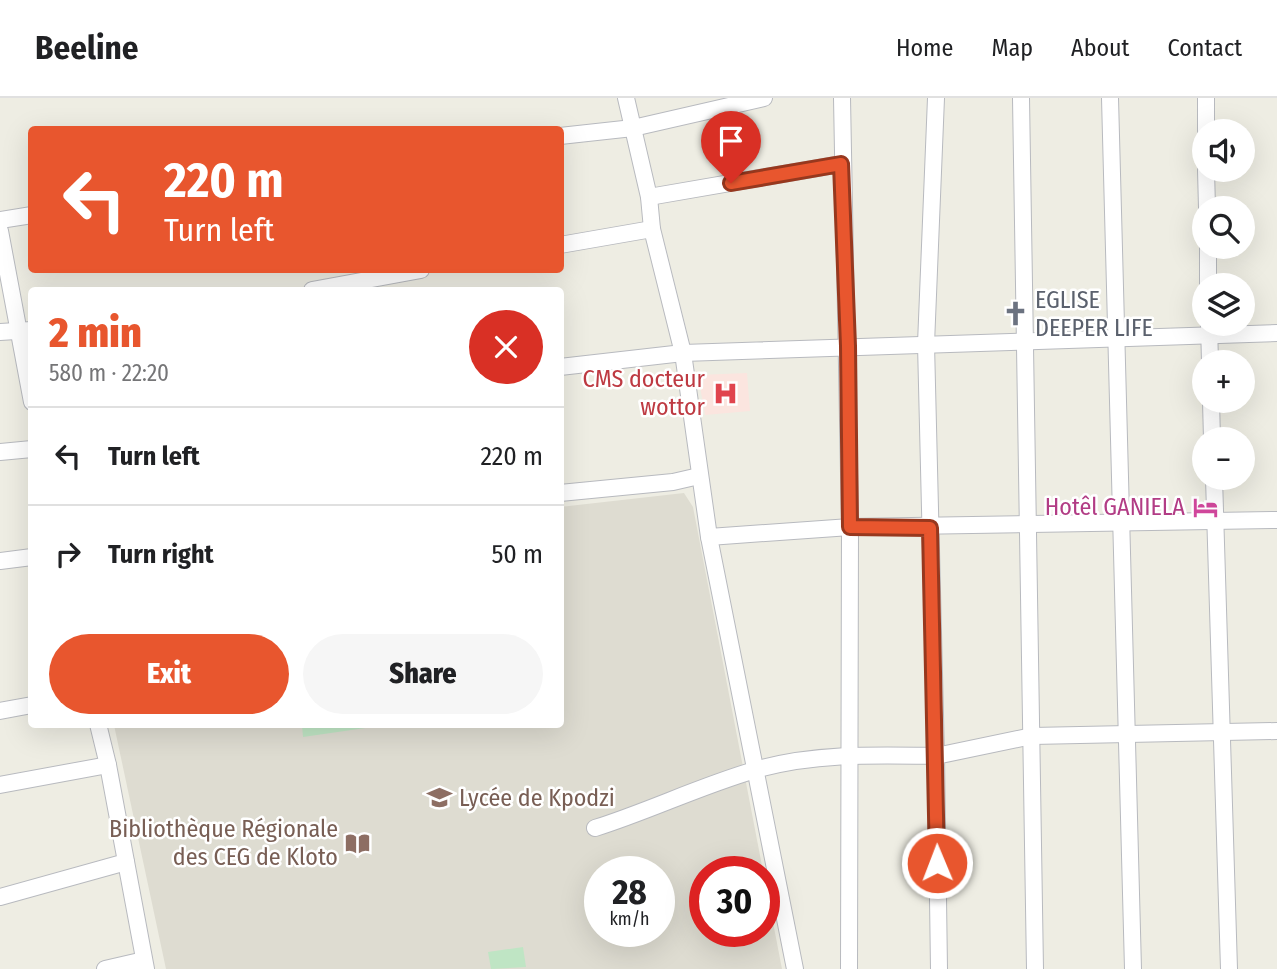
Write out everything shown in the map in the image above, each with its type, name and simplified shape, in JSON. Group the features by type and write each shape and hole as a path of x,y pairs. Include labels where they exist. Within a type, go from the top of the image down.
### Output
{"street":[{"path":"626,98 649,197 652,229 683,353 709,537 795,969"},
{"path":"564,136 633,128 764,98"},
{"path":"842,98 841,164 848,346 850,527 849,969"},
{"path":"936,98 926,344 939,969"},
{"path":"1021,98 1034,969"},
{"path":"1110,98 1120,522 1129,735 1133,969"},
{"path":"1206,98 1206,119"},
{"path":"649,197 841,164"},
{"path":"0,220 28,216"},
{"path":"564,244 652,229"},
{"path":"0,231 24,331 28,366"},
{"path":"328,287 405,273"},
{"path":"0,332 24,331"},
{"path":"564,367 683,353 1024,342 1192,331"},
{"path":"1255,332 1277,333"},
{"path":"0,453 28,450"},
{"path":"564,493 673,482 699,476"},
{"path":"1214,490 1229,969"},
{"path":"709,537 850,527 930,528 1277,520"},
{"path":"0,561 28,558"},
{"path":"0,711 28,706"},
{"path":"99,728 145,964 105,969"},
{"path":"595,828 653,810 690,792 757,769 851,755 936,756 1032,736 1277,731"},
{"path":"0,785 108,765"},
{"path":"0,897 127,862"}],"shaded area":[{"name":"CMS docteur wottor","path":"747,373 750,411 705,415 698,375"},
{"name":"Lycée de Kpodzi","path":"684,493 693,507 760,856 689,856 689,947 778,947 782,969 166,969 115,728 564,728 564,507"}],"green space":[{"path":"302,728 365,728 303,737"},
{"path":"523,947 526,967 491,969 488,952"}],"place":[{"name":"EGLISE DEEPER LIFE","path":"1015,314"},
{"name":"CMS docteur wottor","path":"725,393"},
{"name":"Hotêl GANIELA","path":"1205,507"},
{"name":"Lycée de Kpodzi","path":"439,798"},
{"name":"Bibliothèque Régionale des CEG de Kloto","path":"358,843"}],"route":[{"path":"731,183 841,164 848,346 850,527 930,528 937,863"}]}
